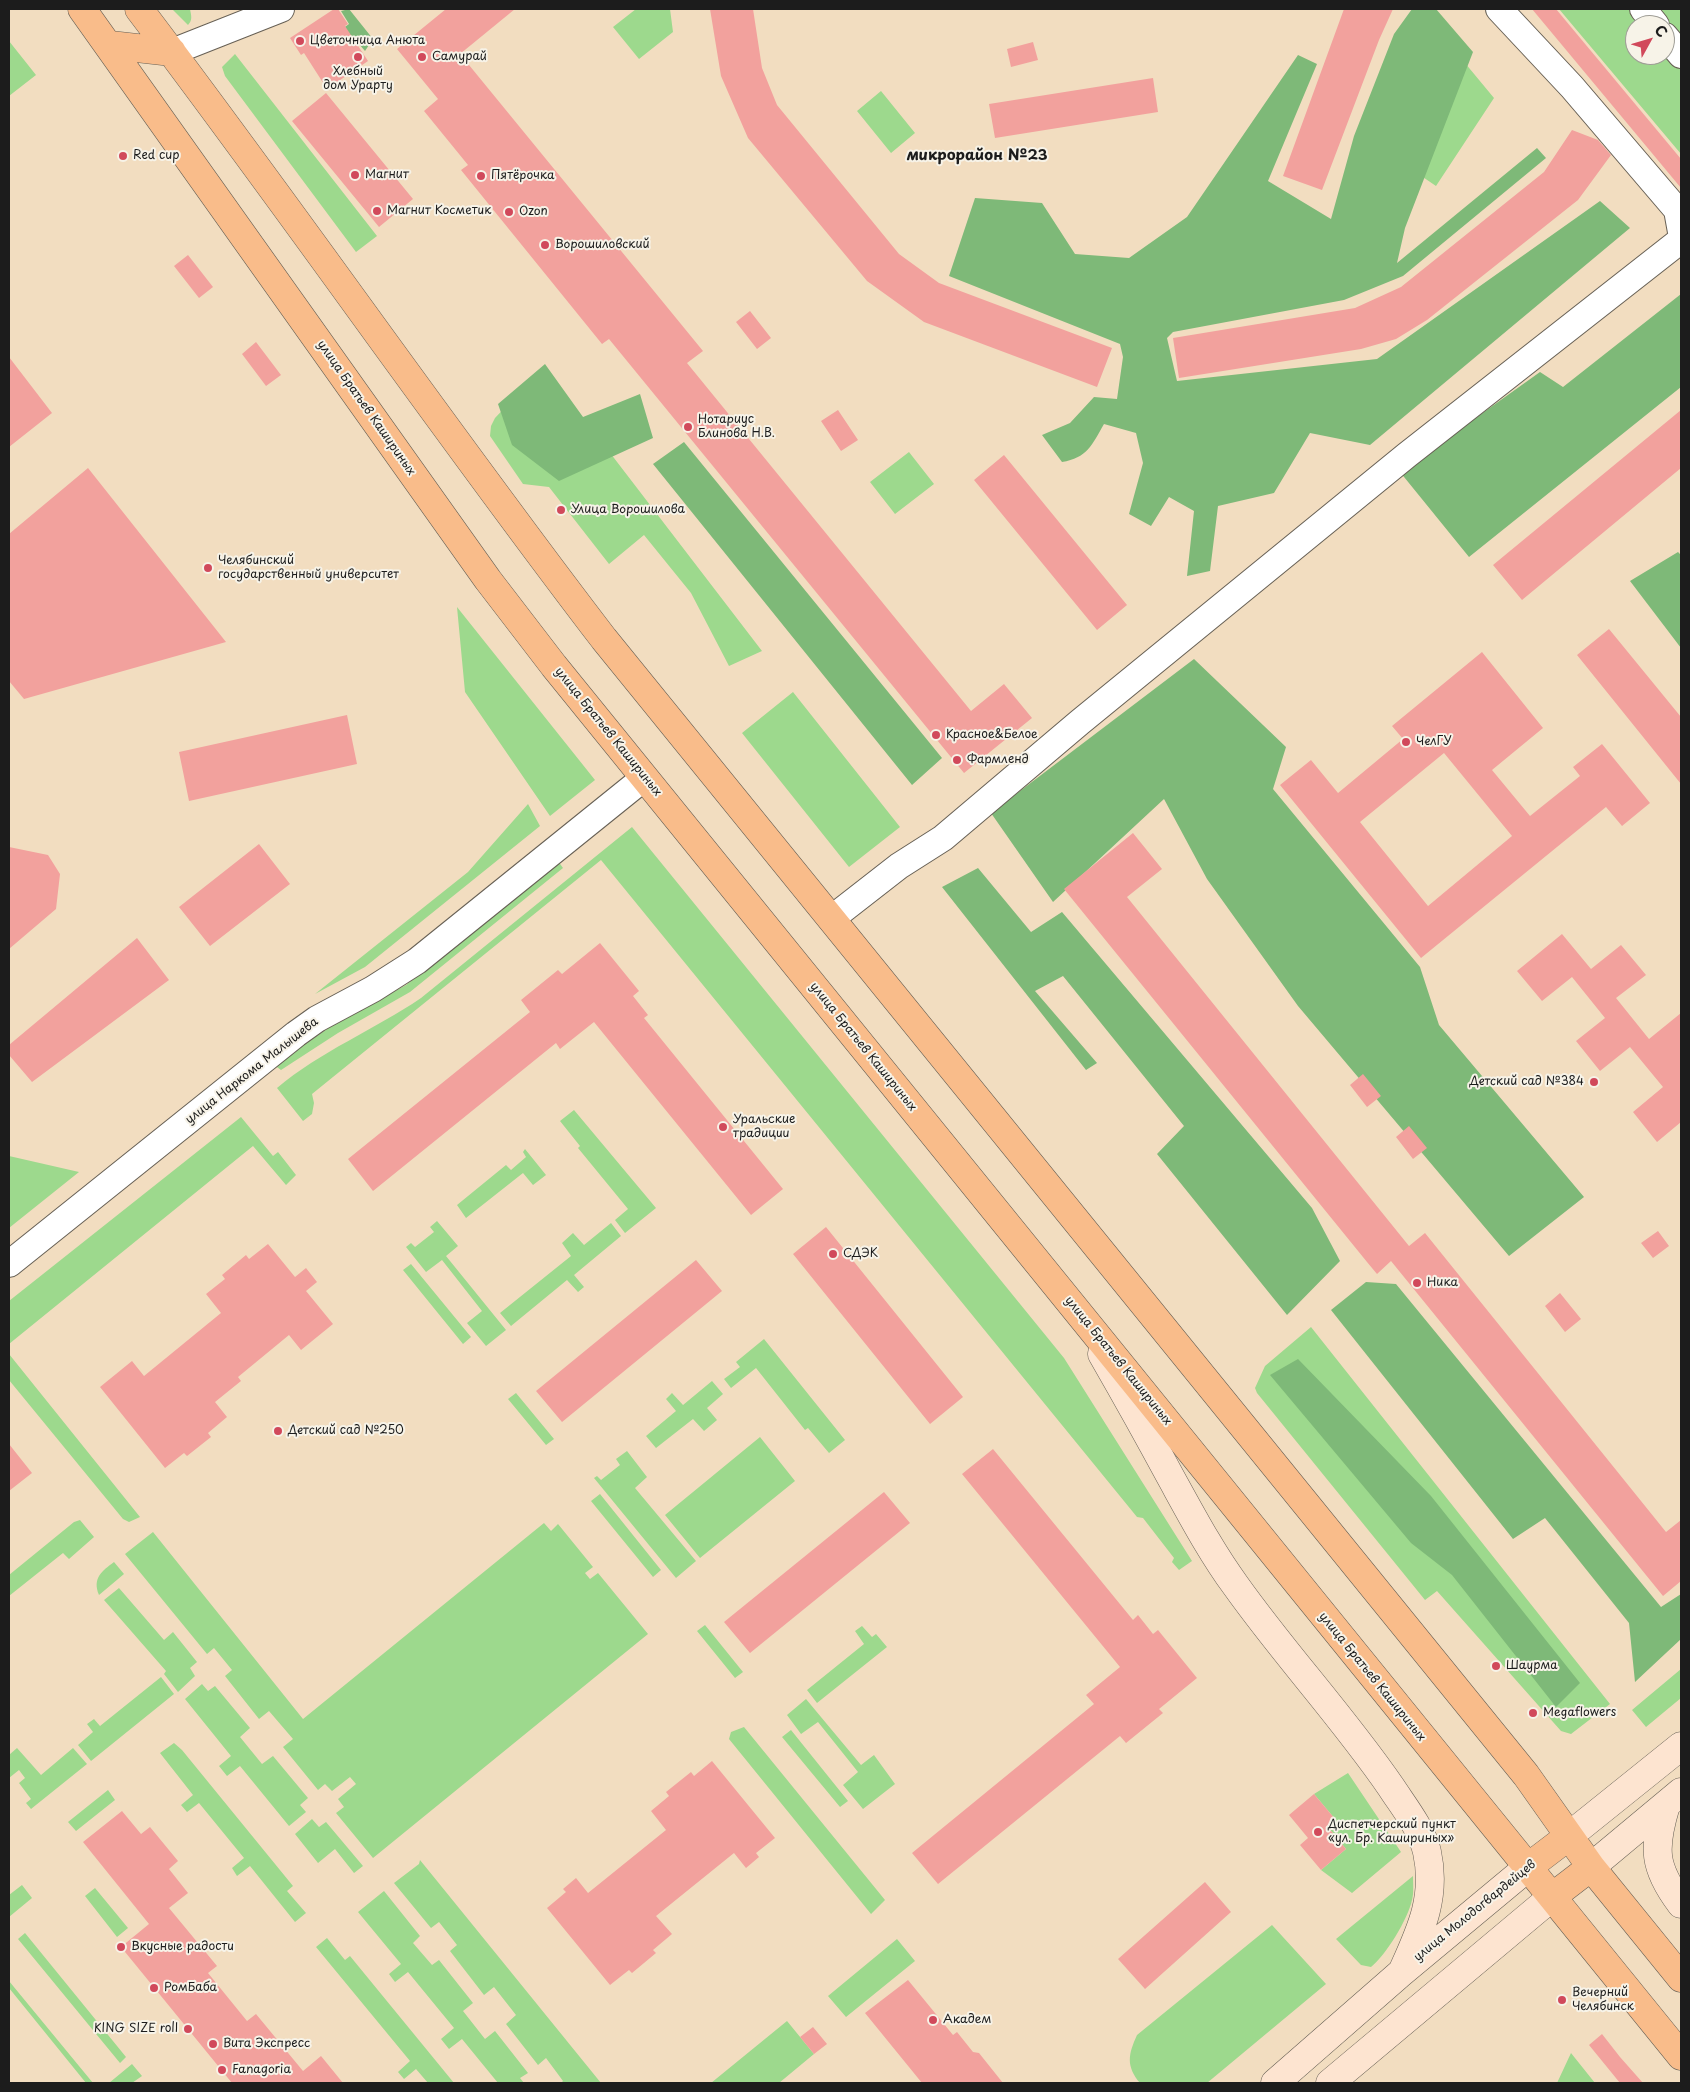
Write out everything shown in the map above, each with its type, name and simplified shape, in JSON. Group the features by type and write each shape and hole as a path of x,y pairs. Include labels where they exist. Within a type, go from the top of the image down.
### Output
{"main road":[{"name":"улица Братьев Кашириных","path":"82,9 110,45 488,580 554,666 1681,2056"},
{"path":"139,9 604,639 1514,1761 1591,1867 1681,1978"},
{"path":"110,45 172,52"},
{"path":"1081,1315 1217,1558 1236,1586 1358,1742 1404,1806 1422,1838 1428,1853 1428,1910 1402,1972"},
{"name":"улица Молодогвардейцев","path":"1275,2083 1402,1972 1527,1868 1681,1746"},
{"path":"1330,2083 1552,1897 1674,1798"},
{"path":"1674,1798 1659,1827 1657,1851 1659,1865 1666,1882 1681,1904"}],"street":[{"path":"172,52 281,9"},
{"path":"1499,9 1572,87 1677,210 1681,232"},
{"path":"831,919 899,866 943,838 1088,716 1407,455 1681,240"},
{"name":"улица Наркома Малышева","path":"9,1264 296,1034 417,961 644,778"}],"green space":[{"path":"172,9 190,9 190,23 188,25"},
{"path":"349,9 373,39 365,51 359,44 346,51 335,34 349,24 341,11"},
{"path":"636,9 670,9 673,32 639,59 613,27"},
{"path":"1412,9 1436,9 1473,52 1405,228 1397,263 1537,148 1546,158 1403,276 1344,300 1173,332 1167,338 1177,381 1377,359 1600,201 1630,228 1370,445 1310,433 1274,493 1218,506 1210,571 1187,576 1194,511 1169,497 1151,526 1129,514 1143,463 1136,433 1104,424 1092,444 1083,454 1062,462 1042,435 1070,423 1094,397 1117,399 1123,357 1120,344 949,276 975,198 1042,203 1075,254 1129,258 1187,217 1298,55 1317,64 1268,181 1331,219 1354,136 1394,34"},
{"path":"1559,9 1681,9 1681,154"},
{"path":"9,41 36,75 9,96"},
{"path":"235,54 377,236 356,252 225,76 222,67"},
{"path":"1460,57 1494,98 1436,186 1411,169"},
{"path":"881,91 915,133 891,153 857,111"},
{"path":"1681,294 1681,387 1469,557 1400,472 1540,372 1563,387"},
{"path":"545,364 583,417 640,394 653,438 559,481 512,445 498,404"},
{"path":"545,368 762,651 729,666 691,593 644,535 609,564 549,487 523,484 490,436 491,426 495,418"},
{"path":"684,442 942,758 912,785 653,464"},
{"path":"909,452 934,484 895,514 870,482"},
{"path":"1678,552 1681,555 1681,648 1630,581"},
{"path":"457,607 595,780 550,816 465,692"},
{"path":"1194,659 1286,747 1273,789 1420,967 1439,1025 1584,1197 1509,1256 1298,1006 1207,879 1164,799 1053,902 991,813"},
{"path":"793,692 900,827 849,867 742,733"},
{"path":"528,804 540,826 365,967 315,994 468,872"},
{"path":"632,827 1064,1358 1192,1561 1179,1570 1172,1562 1174,1558 1143,1518 1137,1517 601,860 312,1094 314,1103 312,1114 303,1121 277,1088 311,1063 421,998"},
{"path":"558,861 563,868 410,992 338,1033 281,1070 274,1065 330,1027 406,985"},
{"path":"978,868 1031,932 1062,912 1312,1208 1340,1261 1287,1315 1157,1154 1184,1126 1063,976 1035,991 1097,1063 1086,1070 942,887"},
{"path":"574,1110 656,1208 625,1233 615,1220 628,1209 578,1148 580,1146 560,1121"},
{"path":"241,1117 273,1156 278,1152 296,1175 286,1185 253,1146 9,1344 9,1301"},
{"path":"525,1149 546,1175 533,1185 523,1173 466,1218 457,1205 506,1165 511,1170 526,1157 523,1152"},
{"path":"9,1156 79,1172 9,1228"},
{"path":"437,1221 458,1246 446,1256 506,1330 486,1346 467,1323 482,1311 442,1260 426,1272 406,1247 411,1243 415,1247 434,1232 430,1227"},
{"path":"611,1223 621,1236 574,1275 584,1287 578,1292 567,1280 511,1326 500,1313 571,1256 562,1243 573,1233 584,1245"},
{"path":"411,1264 471,1337 463,1344 403,1270"},
{"path":"1366,1282 1396,1284 1661,1607 1681,1594 1681,1639 1635,1682 1629,1623 1545,1518 1513,1539 1331,1310"},
{"path":"1311,1327 1610,1704 1571,1734 1561,1731 1437,1591 1425,1600 1257,1393 1255,1388 1265,1366"},
{"path":"764,1339 845,1440 829,1453 808,1428 805,1430 756,1368 731,1388 724,1379 740,1367 736,1362"},
{"path":"9,1354 140,1517 129,1522 123,1519 9,1380"},
{"path":"1298,1359 1431,1496 1580,1683 1556,1707 1452,1575 1411,1543 1270,1375"},
{"path":"712,1381 723,1394 707,1408 717,1420 704,1431 693,1419 656,1448 646,1436 676,1411 666,1399 672,1393 683,1405"},
{"path":"516,1393 554,1439 546,1445 508,1399"},
{"path":"760,1437 795,1481 700,1558 665,1515"},
{"path":"627,1451 647,1477 635,1488 696,1561 676,1578 594,1478 597,1476 601,1480 620,1465 616,1459"},
{"path":"600,1494 661,1570 653,1577 591,1501"},
{"path":"80,1520 94,1537 69,1559 63,1553 9,1596 9,1575 74,1522"},
{"path":"544,1523 551,1531 558,1524 593,1567 585,1573 590,1579 598,1573 648,1634 373,1858 336,1813 344,1807 338,1799 356,1784 350,1777 332,1791 325,1784 318,1790 283,1747 293,1739 269,1711 259,1719 225,1676 232,1670 214,1648 207,1654 125,1554 153,1532 303,1719"},
{"path":"114,1562 124,1574 99,1595 97,1584 99,1576"},
{"path":"119,1588 164,1640 173,1632 197,1662 190,1668 195,1676 178,1692 164,1674 166,1671 104,1600"},
{"path":"705,1625 743,1672 735,1678 697,1631"},
{"path":"862,1626 872,1637 876,1634 887,1647 817,1703 807,1690 864,1644 855,1631"},
{"path":"1681,1669 1681,1698 1646,1727 1632,1710"},
{"path":"161,1677 174,1694 91,1761 78,1745 93,1732 87,1724 94,1719 100,1726"},
{"path":"202,1684 208,1691 215,1686 250,1728 240,1737 262,1764 273,1756 308,1798 300,1805 306,1812 289,1826 240,1766 227,1776 219,1766 231,1756 185,1699"},
{"path":"806,1699 861,1765 874,1755 895,1784 863,1809 843,1785 858,1772 818,1722 801,1734 787,1715"},
{"path":"744,1727 885,1900 871,1914 729,1739 731,1732"},
{"path":"791,1730 848,1801 840,1807 782,1737"},
{"path":"174,1743 182,1750 293,1886 287,1891 306,1913 295,1922 250,1866 237,1876 232,1868 244,1858 199,1803 187,1812 181,1805 193,1795 160,1753"},
{"path":"17,1748 41,1775 73,1748 87,1764 31,1809 26,1803 31,1799 19,1783 25,1778 19,1770 9,1778 9,1755"},
{"path":"1348,1773 1401,1852 1352,1893 1321,1870 1346,1849 1327,1826 1335,1819 1314,1794"},
{"path":"108,1790 115,1800 76,1831 68,1822"},
{"path":"312,1819 319,1827 326,1822 363,1866 354,1873 335,1849 318,1863 295,1834"},
{"path":"420,1860 601,2083 561,2083 563,2081 546,2058 538,2065 506,2024 516,2015 494,1987 484,1995 450,1951 457,1945 439,1922 431,1928 394,1883 419,1864"},
{"path":"1413,1876 1410,1908 1396,1936 1371,1967 1361,1965 1336,1939"},
{"path":"22,1885 32,1898 9,1917 9,1895"},
{"path":"95,1888 128,1928 117,1937 85,1896"},
{"path":"384,1891 420,1936 413,1943 432,1965 439,1960 473,2003 463,2011 485,2039 495,2031 528,2073 520,2078 524,2083 498,2083 462,2039 449,2049 441,2039 454,2028 408,1972 395,1982 389,1974 401,1964 358,1912"},
{"path":"1272,1925 1326,1984 1207,2083 1140,2083 1132,2071 1130,2060 1130,2054 1137,2035"},
{"path":"25,1933 126,2057 120,2063 18,1939"},
{"path":"327,1938 345,1960 350,1956 454,2083 428,2083 416,2069 404,2079 398,2072 410,2061 316,1947"},
{"path":"897,1939 915,1961 846,2017 828,1996"},
{"path":"9,1981 93,2083 86,2083 9,1988"},
{"path":"787,2021 814,2054 779,2083 711,2083"},
{"path":"1571,2053 1595,2083 1557,2083"},
{"path":"132,2064 142,2076 132,2083 109,2083"}],"building":[{"path":"334,9 338,9 348,24 345,26 368,61 327,89 304,53 301,55 290,38"},
{"path":"446,9 515,9 460,54 703,351 687,363 971,711 1004,684 1032,718 964,773 609,339 602,344 461,170 468,165 424,111 438,99 397,49"},
{"path":"710,9 753,9 762,68 777,105 899,254 939,283 1112,348 1097,387 924,322 867,281 748,138 721,76"},
{"path":"1344,9 1393,9 1379,40 1322,190 1283,176"},
{"path":"1532,9 1556,9 1681,159 1681,188"},
{"path":"1033,42 1038,60 1011,67 1007,49"},
{"path":"1153,78 1158,112 995,138 989,104"},
{"path":"326,93 413,199 379,227 292,121"},
{"path":"1572,130 1598,140 1611,155 1578,200 1427,320 1396,339 1361,349 1179,378 1173,338 1355,308 1401,287 1544,172"},
{"path":"188,255 213,287 199,298 174,266"},
{"path":"750,311 771,338 757,349 736,322"},
{"path":"256,342 281,375 266,386 242,354"},
{"path":"9,357 52,413 9,447"},
{"path":"838,410 858,440 841,451 821,421"},
{"path":"1681,410 1681,468 1522,600 1493,565"},
{"path":"1004,455 1127,605 1097,630 974,480"},
{"path":"88,468 226,642 24,699 9,681 9,534"},
{"path":"1609,629 1681,717 1681,784 1577,655"},
{"path":"1482,652 1543,728 1492,770 1530,816 1580,776 1573,767 1602,744 1650,803 1622,826 1606,807 1421,958 1280,785 1311,760 1338,793 1403,739 1392,726","holes":["1444,753 1512,836 1428,906 1360,822"]},
{"path":"347,715 357,764 189,801 179,752"},
{"path":"1133,833 1162,869 1127,897 1409,1246 1425,1233 1666,1532 1681,1520 1681,1581 1663,1596 1391,1261 1377,1274 1064,889"},
{"path":"259,844 290,884 210,946 179,907"},
{"path":"9,847 48,855 60,874 56,909 9,949"},
{"path":"1562,934 1591,969 1621,945 1646,975 1616,998 1649,1039 1681,1013 1681,1122 1657,1142 1633,1112 1663,1087 1630,1047 1600,1071 1576,1041 1605,1018 1572,977 1542,1001 1517,971"},
{"path":"137,938 169,980 32,1082 9,1055 9,1045"},
{"path":"600,943 639,991 633,996 648,1015 644,1018 783,1189 751,1215 594,1022 560,1049 556,1043 373,1191 348,1159 530,1012 521,1000 558,970 562,974"},
{"path":"1363,1074 1381,1096 1367,1107 1350,1085"},
{"path":"1409,1126 1427,1148 1413,1159 1396,1137"},
{"path":"826,1227 963,1397 930,1424 793,1254"},
{"path":"1658,1231 1669,1246 1653,1258 1641,1243"},
{"path":"268,1244 295,1277 306,1268 317,1282 306,1291 333,1324 301,1350 289,1335 238,1377 241,1381 215,1402 227,1417 208,1433 211,1437 187,1456 184,1453 165,1468 100,1387 132,1361 144,1376 221,1313 206,1294 225,1279 222,1275 246,1255 249,1259"},
{"path":"696,1260 722,1291 562,1422 536,1391"},
{"path":"1560,1293 1581,1319 1565,1332 1545,1306"},
{"path":"9,1444 32,1473 9,1491"},
{"path":"993,1449 1133,1620 1138,1615 1153,1634 1158,1630 1197,1678 1159,1709 1163,1713 1126,1743 1120,1736 938,1884 912,1853 1094,1704 1086,1695 1120,1667 962,1474"},
{"path":"884,1492 910,1523 750,1653 724,1622"},
{"path":"712,1761 775,1838 756,1853 759,1857 746,1868 734,1853 656,1916 672,1934 653,1950 656,1953 632,1973 629,1970 610,1985 547,1908 566,1892 563,1889 576,1878 588,1893 666,1830 651,1811 669,1796 666,1792 691,1772 694,1776"},
{"name":"Диспетчерский пункт «ул. Бр. Кашириных»","path":"1314,1794 1335,1819 1327,1826 1346,1849 1321,1870 1300,1845 1308,1838 1289,1815"},
{"path":"122,1811 141,1834 150,1827 178,1861 169,1869 188,1893 169,1908 217,1966 208,1973 247,2021 256,2014 303,2071 321,2056 343,2083 232,2083 121,1947 149,1924 83,1842"},
{"path":"1205,1882 1231,1912 1145,1989 1118,1959"},
{"path":"908,1980 953,2035 957,2032 973,2052 979,2053 1003,2083 922,2083 865,2013"},
{"path":"813,2027 827,2044 814,2054 800,2037"},
{"path":"1602,2034 1643,2083 1620,2083 1589,2045"}],"place":[{"name":"Цветочница Анюта","path":"300,41"},
{"name":"Хлебный дом Урарту","path":"358,57"},
{"name":"Самурай","path":"422,57"},
{"name":"Red cup","path":"123,156"},
{"name":"Магнит","path":"355,175"},
{"name":"Пятёрочка","path":"481,176"},
{"name":"Магнит Косметик","path":"377,211"},
{"name":"Ozon","path":"509,212"},
{"name":"Ворошиловский","path":"545,245"},
{"name":"Нотариус Блинова Н.В.","path":"688,427"},
{"name":"Улица Ворошилова","path":"561,510"},
{"name":"Челябинский государственный университет","path":"208,568"},
{"name":"Красное&Белое","path":"936,735"},
{"name":"ЧелГУ","path":"1406,742"},
{"name":"Фармленд","path":"957,760"},
{"name":"Детский сад №384","path":"1594,1082"},
{"name":"Уральские традиции","path":"723,1127"},
{"name":"СДЭК","path":"833,1254"},
{"name":"Ника","path":"1417,1283"},
{"name":"Детский сад №250","path":"278,1431"},
{"name":"Шаурма","path":"1496,1666"},
{"name":"Megaflowers","path":"1533,1713"},
{"name":"Диспетчерский пункт «ул. Бр. Кашириных»","path":"1318,1832"},
{"name":"Вкусные радости","path":"121,1947"},
{"name":"РомБаба","path":"154,1988"},
{"name":"Вечерний Челябинск","path":"1562,2000"},
{"name":"Академ","path":"933,2020"},
{"name":"KING SIZE roll","path":"188,2029"},
{"name":"Вита Экспресс","path":"213,2044"},
{"name":"Fanagoria","path":"222,2070"}],"district":[{"name":"микрорайон №23","path":"977,156"}]}
